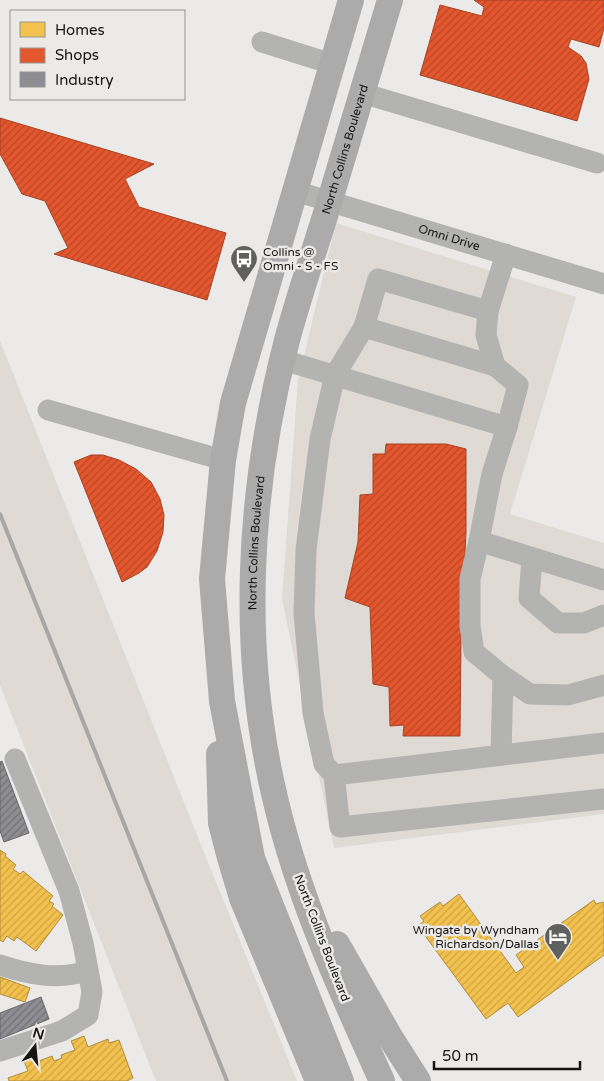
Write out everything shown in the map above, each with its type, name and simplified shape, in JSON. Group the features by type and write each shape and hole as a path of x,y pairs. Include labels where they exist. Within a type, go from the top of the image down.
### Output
{"main road":[{"path":"341,1081 252,858 222,701 212,579 223,460 233,403 351,0"},
{"name":"North Collins Boulevard","path":"382,1081 321,942 295,869 276,804 258,704 253,639 252,572 261,471 283,360 308,270 390,0"},
{"path":"222,701 219,756 221,823 228,854 242,898 318,1081"},
{"path":"295,869 390,1038 418,1081"}],"street":[{"path":"262,42 332,64"},
{"path":"362,93 597,163"},
{"name":"Omni Drive","path":"295,191 604,284"},
{"path":"495,366 486,335 488,312 506,254"},
{"path":"488,312 378,279 364,327 335,375 320,439 306,550 304,613 313,713 324,764 334,775 340,827 604,800"},
{"path":"364,327 495,366 518,385 508,427 492,474 480,541 470,580 470,626 474,652 503,676 530,694 568,695 604,684"},
{"path":"283,360 508,427"},
{"path":"48,410 223,460"},
{"path":"480,541 604,580"},
{"path":"532,558 529,598 558,623 584,623 604,615"},
{"path":"501,755 503,676"},
{"path":"334,775 604,743"},
{"path":"0,1051 62,1031 88,1015 92,992 83,943 69,891 15,760"},
{"path":"0,965 37,975 55,977 88,971"}],"shaded area":[{"path":"336,223 576,297 510,514 604,543 604,814 334,848 282,599 298,380"},
{"path":"0,341 297,1081 156,1081 0,685"}],"building: Homes":[{"path":"0,850 16,865 13,869 20,874 23,871 53,896 49,901 63,915 36,951 17,937 14,941 7,936 3,942 0,940"},
{"name":"Wingate by Wyndham Richardson/Dallas","path":"459,894 516,973 524,967 516,955 594,900 596,904 603,902 604,904 604,955 518,1017 508,1003 486,1019 418,926 424,921 420,916 440,902 443,906"},
{"path":"0,977 30,988 25,1002 0,994"},
{"path":"84,1036 88,1047 108,1039 109,1043 119,1040 133,1078 127,1081 9,1081 8,1078 28,1071 24,1061 37,1056 39,1061 52,1056 54,1061 62,1058 61,1055 75,1050 71,1041"}],"building: Shops":[{"path":"474,0 604,0 604,28 599,47 571,39 568,47 581,56 586,63 589,79 577,121 420,75 440,5 482,16 484,7"},
{"path":"0,118 154,164 125,179 139,207 226,233 207,300 54,254 68,248 45,201 22,194 0,154"},
{"path":"386,444 446,444 466,449 466,532 461,636 460,736 403,736 404,725 390,726 389,687 373,684 370,607 345,598 358,542 360,495 373,494 373,454 385,454"},
{"path":"91,455 103,455 119,460 136,469 151,482 160,499 164,515 163,532 157,551 147,567 122,582 74,462"}],"building: Industry":[{"path":"2,761 29,833 4,842 0,831 0,762"},
{"path":"41,997 49,1019 0,1039 0,1013"}],"railway":[{"path":"0,514 227,1081"}],"place":[{"name":"Collins @ Omni - S - FS","path":"244,283"},
{"name":"Wingate by Wyndham Richardson/Dallas","path":"558,961"}]}
